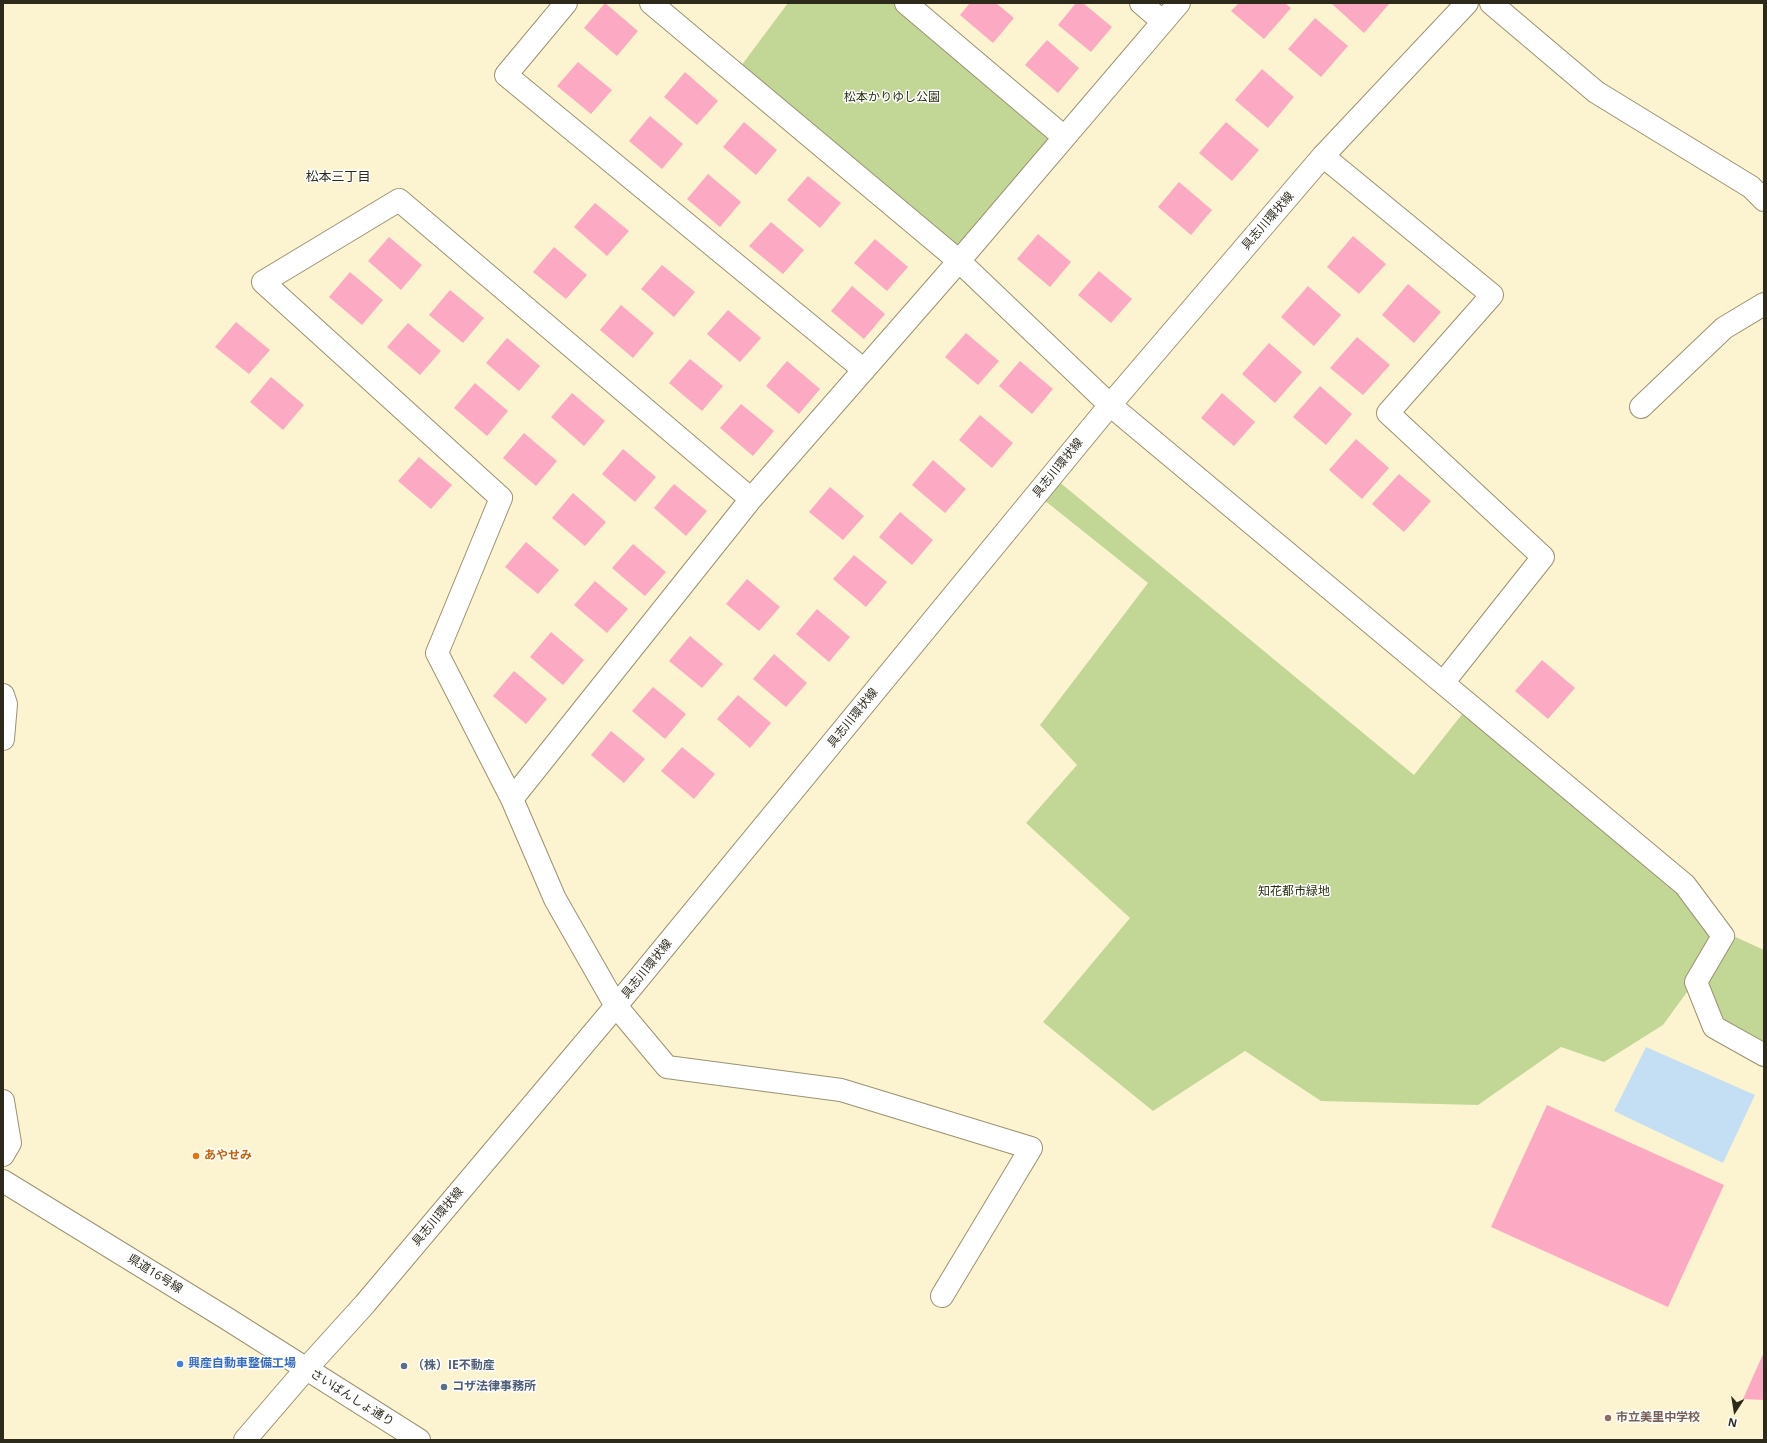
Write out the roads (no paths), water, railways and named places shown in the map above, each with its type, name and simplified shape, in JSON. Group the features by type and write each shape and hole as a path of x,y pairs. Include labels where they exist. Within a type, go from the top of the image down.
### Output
{"street":[{"path":"566,3 506,75 864,370"},
{"path":"651,3 959,261 1110,405 1685,885 1723,936 1696,982 1714,1027 1764,1054"},
{"path":"906,3 1064,137"},
{"path":"1141,3 1163,22"},
{"path":"512,799 751,499 959,261 1179,3"},
{"name":"具志川環状線","path":"245,1440 364,1305 616,1006 1110,405 1323,156 1467,3"},
{"path":"1491,3 1596,92 1751,187 1764,200"},
{"path":"1323,156 1492,295 1388,413 1543,558 1443,683"},
{"path":"751,499 399,200 263,282 501,498 437,653 512,799 556,899 616,1006 667,1066 841,1090 1031,1148 942,1296"},
{"path":"1641,408 1724,328 1764,304"},
{"path":"3,695 6,704 3,739"},
{"path":"3,1101 10,1143 3,1155"},
{"name":"県道16号線","path":"3,1181 306,1369"},
{"name":"さいばんしょ通り","path":"306,1369 419,1440"}],"water":[{"path":"1646,1047 1755,1095 1723,1163 1614,1111"}],"place":[{"name":"あやせみ","path":"196,1156"},
{"name":"興産自動車整備工場","path":"180,1364"},
{"name":"（株）IE不動産","path":"404,1366"},
{"name":"コザ法律事務所","path":"444,1387"},
{"name":"市立美里中学校","path":"1608,1418"}],"district":[{"name":"松本三丁目","path":"338,177"}],"park label":[{"name":"松本かりゆし公園","path":"892,98"},
{"name":"知花都市緑地","path":"1294,892"}]}
